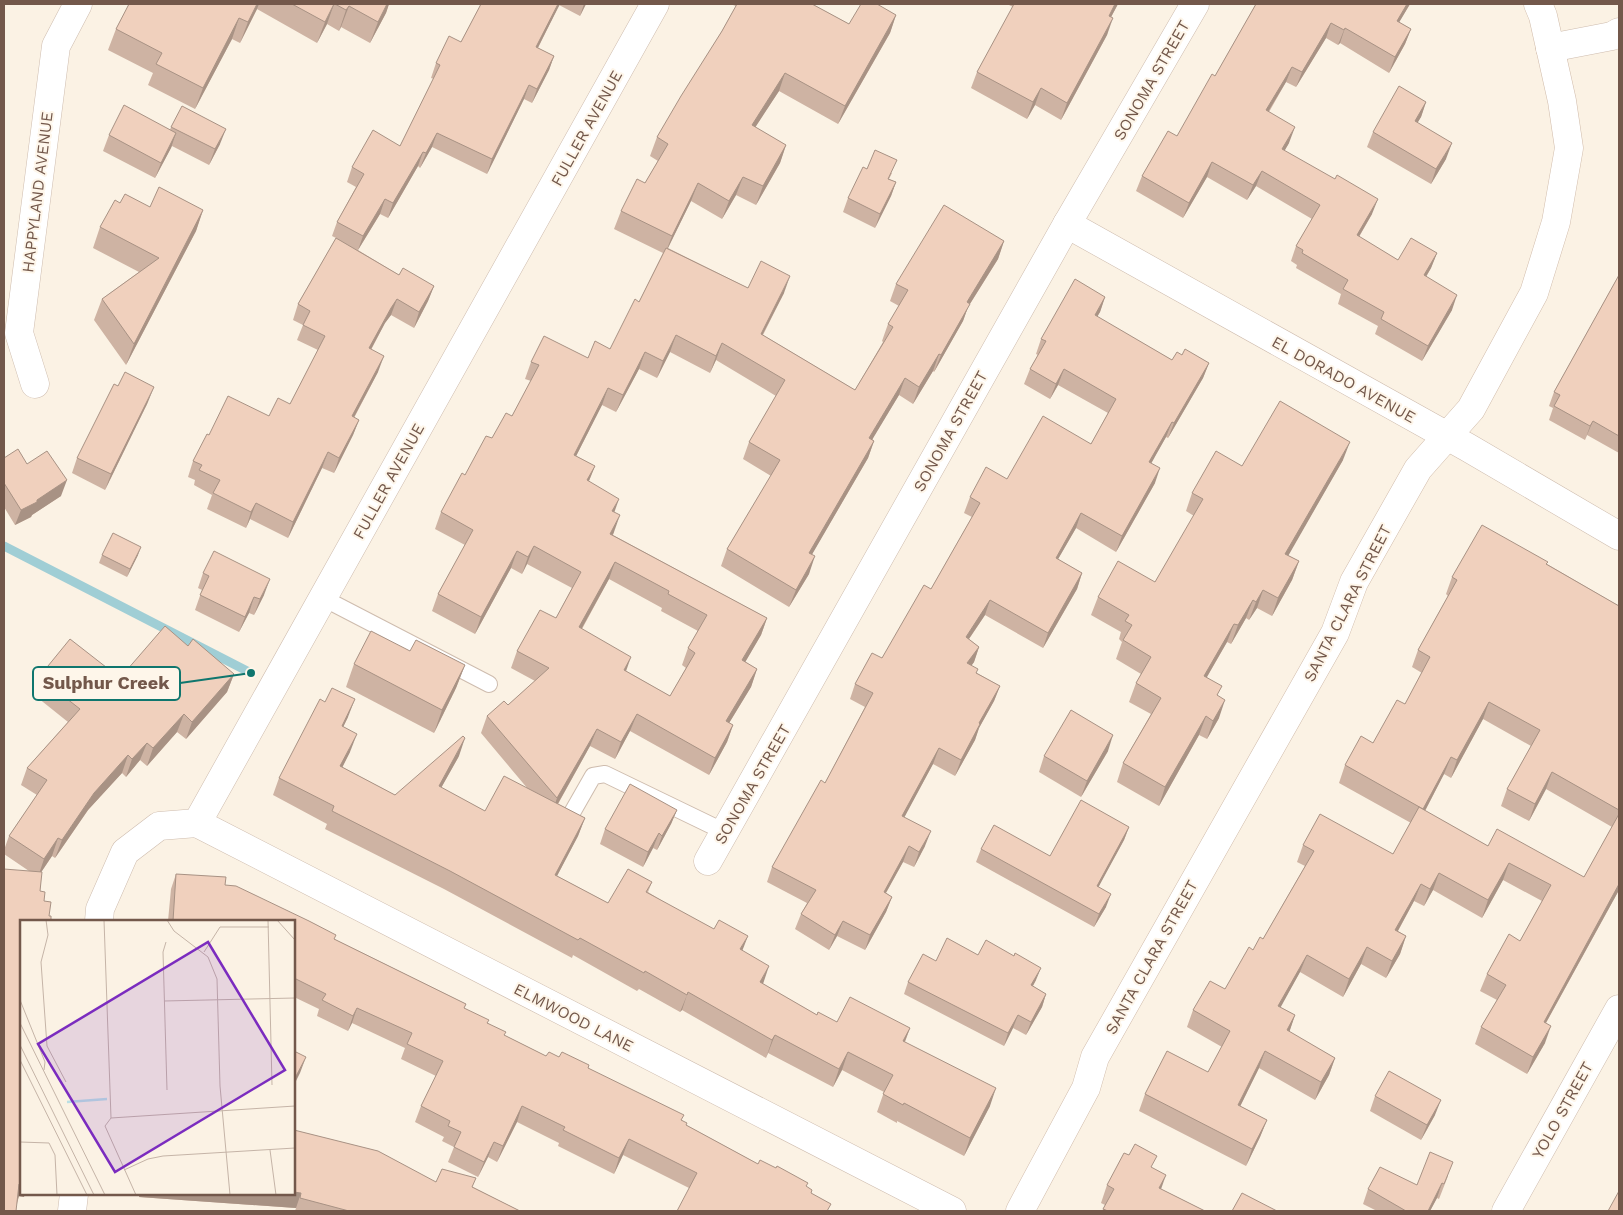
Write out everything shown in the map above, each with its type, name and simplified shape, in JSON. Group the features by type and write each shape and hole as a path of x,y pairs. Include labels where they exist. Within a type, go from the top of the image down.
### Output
{"street":[{"name":"HAPPYLAND AVENUE","path":"35,384 19,333 56,46 78,4"},
{"name":"FULLER AVENUE","path":"197,823 655,4"},
{"name":"SONOMA STREET","path":"708,861 1067,224 1195,4"},
{"name":"SANTA CLARA STREET","path":"1020,1211 1086,1088 1095,1057 1335,633 1354,582 1418,469 1470,408 1534,293 1556,222 1569,148 1562,101 1543,16 1538,4"},
{"path":"1550,48 1612,36 1619,32"},
{"name":"EL DORADO AVENUE","path":"1067,224 1447,437 1619,536"},
{"path":"99,920 100,909 124,852 160,826 197,823"},
{"name":"ELMWOOD LANE","path":"197,823 952,1211"},
{"name":"YOLO STREET","path":"1506,1211 1619,1009"},
{"path":"72,1211 74,1195"}],"lane":[{"path":"323,598 489,684"},
{"path":"573,812 593,776 605,774 725,832"}],"building":[{"path":"129,4 257,4 248,22 239,18 203,88 156,64 162,53 116,29"},
{"path":"292,4 334,4 325,22"},
{"path":"335,4 387,4 378,22 349,6 346,10"},
{"path":"481,4 558,4 536,47 554,56 537,89 529,85 492,159 437,133 426,153 423,152 393,203 385,199 363,236 337,222 364,174 352,167 373,130 400,146 440,65 436,63 449,36 461,42"},
{"path":"737,4 812,4 849,24 861,4 877,4 896,15 845,106 785,73 752,125 786,145 763,186 743,177 729,201 698,183 672,236 621,211 637,179 645,183 668,144 657,137"},
{"path":"1014,4 1115,4 1109,16 1113,18 1067,103 1041,88 1033,102 977,72"},
{"path":"1256,4 1407,4 1397,21 1411,29 1395,57 1345,28 1344,30 1331,23 1302,72 1292,67 1266,110 1295,127 1282,149 1335,179 1337,175 1378,199 1357,235 1398,260 1411,238 1437,253 1424,275 1457,295 1428,346 1381,319 1384,312 1343,289 1348,280 1302,253 1303,250 1296,246 1320,205 1262,171 1253,185 1212,162 1189,203 1142,176 1168,131 1177,136 1212,74 1215,76"},
{"path":"1399,86 1426,102 1415,121 1452,143 1436,169 1373,132"},
{"path":"124,105 176,133 161,163 109,135"},
{"path":"182,106 226,129 215,149 171,127"},
{"path":"875,150 897,160 888,179 896,182 880,214 848,198 863,167 867,169"},
{"path":"159,187 203,210 134,344 102,299 159,258 100,227 115,200 120,203 125,194 150,207"},
{"path":"944,205 1004,241 967,302 970,304 941,355 939,354 919,387 905,378 869,438 874,441 809,553 815,556 796,590 727,549 780,460 749,442 785,380 722,343 716,356 676,335 663,361 645,352 623,395 608,388 574,455 595,466 587,480 619,499 612,511 620,515 610,534 767,618 742,660 757,669 726,721 733,725 715,758 637,714 621,742 597,729 557,798 487,716 504,701 508,705 549,668 517,651 540,610 556,618 581,572 534,546 528,557 517,551 481,617 438,594 473,530 441,512 462,473 465,475 486,436 492,438 506,413 512,416 539,365 531,362 544,336 588,358 595,341 610,349 635,299 639,302 666,248 748,288 761,261 790,276 761,334 855,390 893,327 888,324 908,290 896,284","holes":["615,562 669,591 668,594 707,615 688,648 695,653 670,696 624,670 631,657 579,627"]},
{"path":"336,238 399,275 403,268 434,286 419,312 397,299 391,308 369,348 384,356 352,416 359,420 339,458 328,452 293,522 256,503 251,512 213,493 220,480 199,470 202,465 193,461 207,434 209,435 228,396 269,416 278,398 290,404 325,336 303,325 310,311 298,304"},
{"path":"1619,275 1619,436 1593,421 1590,426 1554,406 1560,395 1554,392"},
{"path":"1075,279 1105,297 1095,315 1172,360 1177,352 1182,355 1185,349 1209,363 1149,462 1160,468 1122,536 1081,513 1056,558 1082,573 1048,633 990,600 966,637 979,647 967,663 978,669 976,673 1000,686 961,760 939,748 902,816 931,831 919,852 909,846 884,892 892,897 870,935 843,921 835,935 801,914 816,890 772,867 821,780 825,783 873,693 855,684 872,653 882,658 924,585 931,589 980,503 970,497 986,467 1007,479 1043,416 1091,444 1116,399 1064,369 1056,384 1030,369 1046,341 1041,339"},
{"path":"125,372 154,387 111,474 77,458 114,384 118,386"},
{"path":"1280,401 1350,442 1285,554 1299,561 1278,598 1263,590 1256,602 1253,600 1238,625 1234,624 1204,676 1222,686 1217,695 1225,700 1213,721 1206,716 1165,787 1123,763 1161,698 1136,683 1151,657 1123,640 1132,625 1125,621 1129,615 1098,597 1118,561 1155,582 1203,499 1192,493 1216,451 1242,466"},
{"path":"18,449 27,464 47,451 67,480 37,500 37,502 21,510 4,483 4,458"},
{"path":"1482,525 1548,562 1546,564 1619,606 1619,810 1552,772 1535,804 1507,789 1540,730 1489,702 1457,760 1451,757 1423,809 1345,765 1361,736 1373,743 1397,700 1405,704 1430,657 1418,650 1457,580 1452,577"},
{"path":"113,533 141,547 130,569 102,555"},
{"path":"214,551 270,579 260,599 254,597 245,617 200,595 209,576 203,573"},
{"path":"165,626 188,646 193,639 234,674 192,722 184,714 153,748 147,743 132,759 128,755 94,793 62,840 58,838 44,859 9,836 47,780 27,768 80,709 39,677 70,639 120,678"},
{"path":"371,631 410,651 416,640 465,665 442,710 354,664"},
{"path":"332,688 355,699 342,726 357,734 340,766 395,795 463,736 465,738 439,786 485,811 504,776 585,818 555,875 608,903 628,869 652,882 646,892 714,929 719,920 748,936 740,949 769,966 760,982 817,1015 818,1012 837,1022 850,997 910,1028 903,1041 996,1088 970,1138 883,1094 893,1075 848,1052 839,1069 775,1035 772,1040 688,992 687,995 580,938 578,940 450,871 332,811 334,806 279,778 320,699 325,702"},
{"path":"1071,710 1113,735 1087,781 1044,756"},
{"path":"630,784 677,810 662,836 659,833 648,852 605,829"},
{"path":"1081,800 1129,827 1097,886 1111,894 1099,914 981,849 994,825 1050,856"},
{"path":"1419,807 1488,846 1497,829 1584,877 1619,814 1619,884 1544,1022 1551,1026 1533,1057 1481,1027 1506,985 1487,974 1509,934 1520,941 1551,885 1509,863 1488,900 1439,873 1430,889 1421,884 1395,930 1406,936 1392,961 1367,947 1349,979 1307,955 1278,1006 1295,1015 1287,1030 1335,1058 1321,1082 1265,1051 1238,1105 1267,1120 1252,1149 1145,1094 1167,1051 1208,1072 1230,1031 1193,1010 1210,981 1225,989 1249,947 1253,950 1260,937 1263,939 1314,851 1303,845 1320,814 1393,854"},
{"path":"4,869 42,872 40,891 45,892 44,901 51,902 49,916 51,916 51,920 20,920 20,1184 16,1211 4,1211"},
{"path":"176,874 226,877 225,885 236,886 309,921 336,935 334,939 466,1004 464,1008 489,1020 487,1023 506,1032 504,1035 546,1056 549,1052 559,1057 562,1052 589,1065 588,1068 684,1115 681,1120 687,1123 686,1125 758,1164 760,1160 776,1168 777,1166 808,1183 806,1186 812,1190 811,1193 831,1204 827,1211 677,1211 697,1173 629,1139 619,1158 563,1130 565,1127 522,1106 503,1146 494,1142 484,1162 454,1147 461,1132 448,1126 450,1121 421,1106 443,1061 407,1044 412,1033 357,1008 353,1016 322,1000 326,994 295,978 295,920 173,920"},
{"path":"947,938 978,955 986,940 1014,956 1015,953 1041,968 1031,985 1046,994 1031,1022 1018,1015 1008,1033 908,982 923,954 936,961"},
{"path":"295,1052 306,1057 295,1078"},
{"path":"1389,1071 1441,1100 1427,1125 1375,1096"},
{"path":"295,1130 378,1151 436,1182 442,1169 476,1178 472,1187 520,1211 349,1211 300,1198 301,1193 295,1192"},
{"path":"1135,1144 1157,1156 1151,1167 1166,1175 1159,1188 1205,1211 1108,1211 1103,1209 1114,1189 1107,1185 1124,1153 1129,1155"},
{"path":"1430,1152 1453,1162 1444,1184 1442,1183 1428,1211 1406,1211 1368,1189 1380,1167 1417,1185"},
{"path":"1619,1191 1619,1211 1608,1211"},
{"path":"1242,1193 1277,1211 1232,1211"}],"waterway":[{"path":"4,546 251,673"}],"place":[{"name":"Sulphur Creek","path":"251,673"}]}
